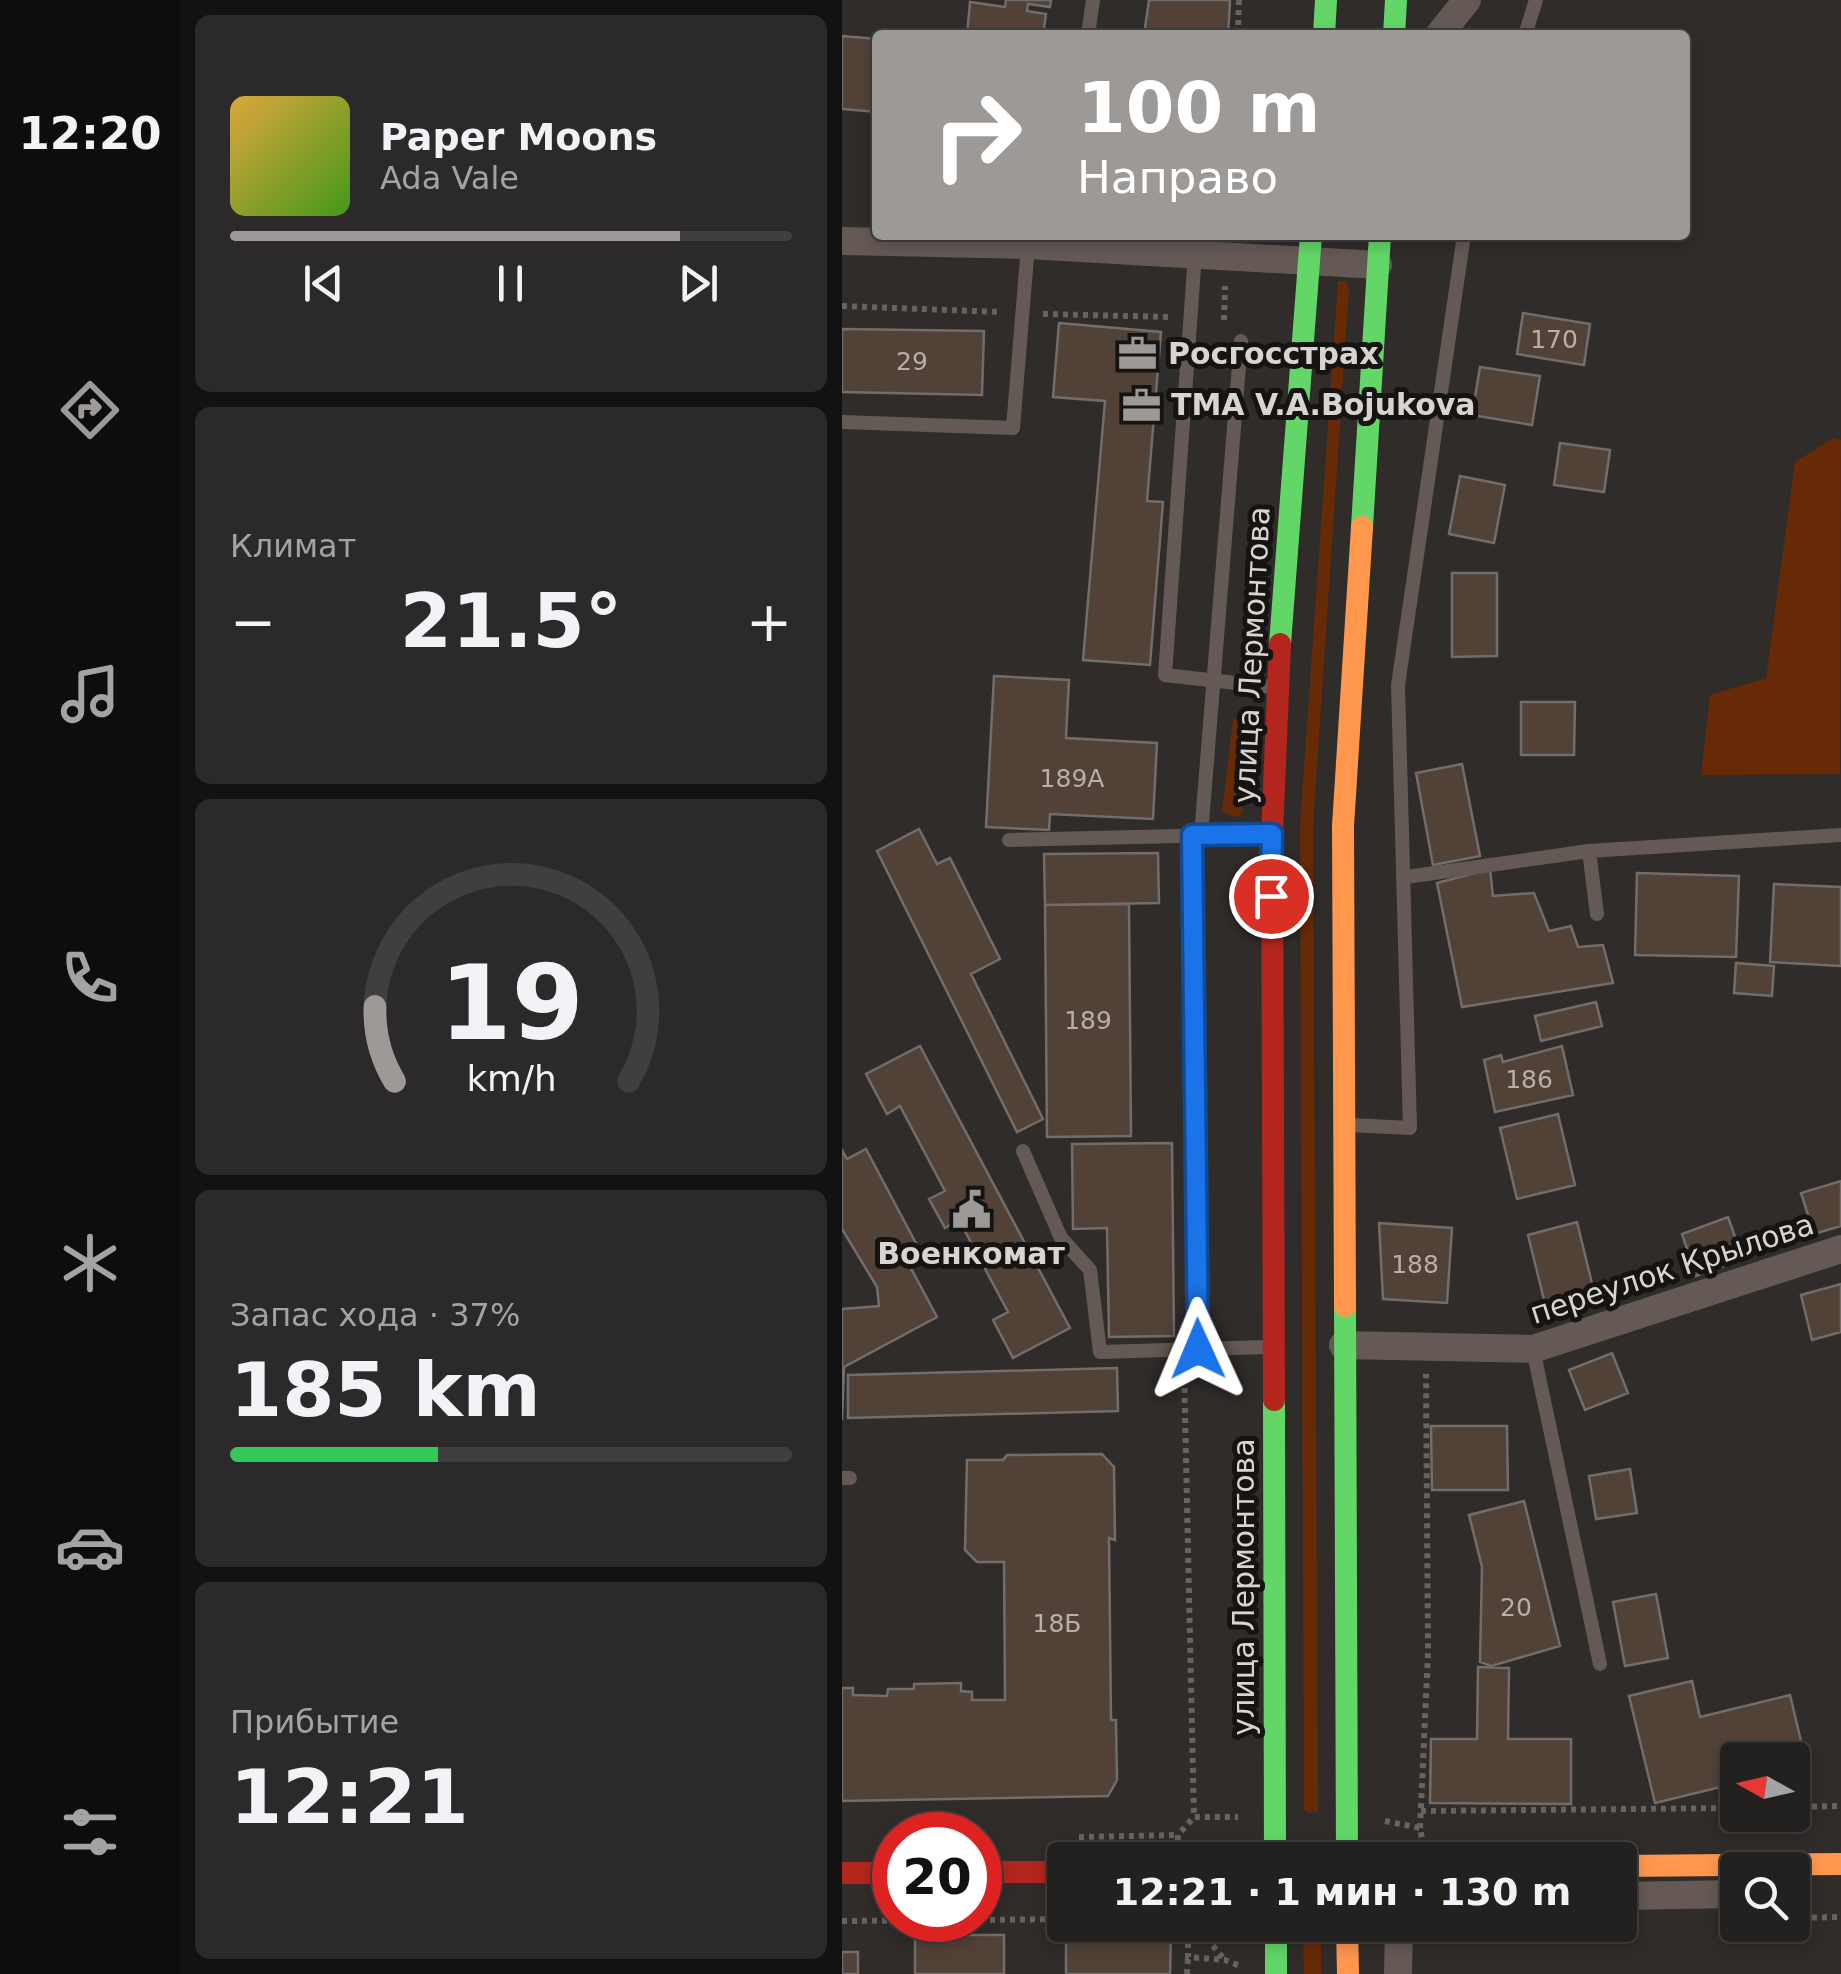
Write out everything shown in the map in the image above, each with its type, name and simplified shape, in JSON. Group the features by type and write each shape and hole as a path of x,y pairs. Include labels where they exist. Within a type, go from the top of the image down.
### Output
{"main road":[{"path":"1324,30 1326,0"},
{"path":"1394,30 1396,0"},
{"path":"1347,1842 1341,1124 1348,711 1380,240"},
{"name":"улица Лермонтова","path":"1275,1842 1272,834 1277,688 1310,248"},
{"path":"1810,1865 1840,1864"},
{"path":"1637,1866 1720,1867"},
{"path":"842,1873 872,1872"},
{"path":"1002,1872 1047,1872"},
{"path":"1276,1942 1276,1974"},
{"path":"1348,1942 1348,1974"}],"street":[{"path":"1443,30 1467,0"},
{"path":"842,241 1196,254 1310,248 1378,264"},
{"name":"переулок Крылова","path":"1343,1345 1533,1349 1840,1249"},
{"path":"1637,1896 1720,1894"},
{"path":"1398,1942 1398,1974"}],"lane":[{"path":"1089,30 1092,0"},
{"path":"1527,30 1536,0"},
{"path":"1341,1124 1410,1128 1398,686 1463,240"},
{"path":"842,422 1013,428 1028,246"},
{"path":"1196,254 1165,675 1277,688"},
{"path":"1198,1349 1197,835 1241,341"},
{"path":"1009,840 1272,834"},
{"path":"1406,877 1588,851 1840,835"},
{"path":"1588,851 1597,914"},
{"path":"1023,1151 1061,1238 1090,1270 1100,1352 1274,1346"},
{"path":"1533,1349 1600,1664"}],"path":[{"path":"1238,30 1239,0"},
{"path":"842,306 1240,321"},
{"path":"1420,1828 1428,1653 1426,1345"},
{"path":"1810,1807 1840,1806"},
{"path":"1420,1811 1720,1808"},
{"path":"1810,1918 1840,1917"},
{"path":"1002,1920 1047,1919"},
{"path":"842,1921 872,1921"},
{"path":"1187,1942 1188,1974"},
{"path":"1188,1957 1225,1960 1210,1942"}],"shaded area":[{"path":"1338,281 1346,281 1349,289 1313,827 1318,1811 1308,1813 1304,1809 1300,825"},
{"path":"1833,438 1841,440 1840,774 1701,775 1710,695 1766,678 1795,462"},
{"path":"1233,718 1248,725 1242,814 1237,817 1222,812"},
{"path":"1303,1942 1321,1942 1321,1974 1304,1974"}],"building":[{"path":"1006,0 1051,0 1050,7 1028,4 1027,11 1046,14 1044,30 967,30 970,2 1005,7"},
{"path":"1149,0 1230,0 1228,30 1145,30"},
{"path":"842,36 872,39 872,112 842,109"},
{"path":"1523,313 1590,324 1584,365 1517,354"},
{"path":"1059,323 1161,332 1147,501 1163,502 1150,665 1083,660 1105,401 1053,397"},
{"path":"842,329 984,331 982,395 842,392"},
{"path":"1480,367 1540,376 1532,425 1472,415"},
{"path":"1560,443 1610,450 1604,492 1554,485"},
{"path":"1460,476 1505,485 1494,543 1449,534"},
{"path":"1452,573 1497,573 1497,656 1452,657"},
{"path":"994,676 1069,680 1066,738 1157,743 1153,819 1050,814 1049,830 986,827"},
{"path":"1521,702 1575,702 1574,755 1521,755"},
{"path":"1462,764 1480,856 1433,865 1416,773"},
{"path":"919,829 937,864 950,858 1000,959 971,974 1043,1119 1017,1132 877,851"},
{"path":"1158,853 1159,903 1045,905 1044,854"},
{"path":"1490,869 1493,896 1534,893 1549,931 1571,926 1578,947 1603,945 1613,983 1462,1007 1437,883"},
{"path":"1637,873 1739,876 1736,957 1635,955"},
{"path":"1774,884 1841,887 1841,966 1770,962"},
{"path":"1129,904 1131,1136 1047,1137 1045,905"},
{"path":"1736,963 1774,966 1772,996 1734,993"},
{"path":"1596,1002 1602,1026 1541,1041 1535,1016"},
{"name":"Военкомат","path":"920,1046 1070,1328 1013,1358 993,1320 1008,1312 959,1220 945,1228 929,1199 945,1191 900,1106 887,1114 866,1074"},
{"path":"1562,1046 1573,1095 1495,1112 1484,1060 1501,1055 1503,1062"},
{"path":"1558,1114 1575,1185 1517,1199 1500,1128"},
{"path":"1172,1143 1174,1336 1109,1337 1107,1228 1073,1229 1072,1144"},
{"path":"866,1149 919,1249 905,1257 937,1317 844,1367 842,1420 842,1309 879,1306 877,1287 842,1229 842,1150 847,1159"},
{"path":"1841,1181 1841,1226 1814,1234 1801,1193"},
{"path":"1728,1217 1743,1259 1696,1276 1682,1234"},
{"path":"1577,1222 1597,1304 1548,1316 1528,1235"},
{"path":"1379,1223 1452,1228 1447,1303 1383,1299"},
{"path":"1841,1284 1841,1332 1812,1340 1801,1295"},
{"path":"1612,1353 1628,1393 1585,1410 1569,1370"},
{"path":"1117,1368 1118,1411 848,1418 848,1375"},
{"path":"1431,1426 1507,1426 1508,1490 1432,1490"},
{"path":"1102,1454 1114,1467 1115,1540 1109,1538 1111,1720 1116,1720 1117,1780 1108,1796 842,1801 842,1688 853,1688 853,1695 887,1696 888,1689 914,1689 914,1684 961,1683 961,1691 972,1692 972,1700 1005,1700 1004,1562 977,1562 965,1550 967,1460 1003,1460 1007,1455"},
{"path":"1630,1469 1637,1513 1596,1519 1589,1476"},
{"path":"1524,1501 1560,1646 1491,1666 1480,1662 1482,1567 1469,1515"},
{"path":"1656,1594 1668,1658 1625,1666 1613,1602"},
{"path":"1478,1667 1509,1668 1508,1739 1571,1739 1571,1804 1430,1803 1431,1739 1477,1739"},
{"path":"1692,1681 1700,1717 1790,1695 1801,1742 1720,1742 1720,1787 1655,1803 1629,1696"},
{"path":"1004,1935 1004,1974 915,1974 915,1942 1002,1942"},
{"path":"1066,1942 1171,1942 1170,1974 1066,1974"},
{"path":"842,1952 858,1952 858,1974 842,1974"}],"traffic: fast":[{"path":"1324,30 1326,0"},
{"path":"1394,30 1396,0"},
{"path":"1280,644 1311,240"},
{"path":"1362,527 1380,240"},
{"path":"1345,1306 1347,1842"},
{"path":"1274,1400 1275,1842"},
{"path":"1276,1942 1276,1974"}],"traffic: slow":[{"path":"1345,1306 1343,826 1362,527"},
{"path":"1637,1866 1841,1864"},
{"path":"1347,1942 1348,1974"}],"traffic: jam":[{"path":"1274,1400 1272,834 1280,644"},
{"path":"1002,1872 1047,1872"},
{"path":"842,1873 872,1873"}],"place":[{"name":"Росгосстрах","path":"1138,354"},
{"name":"TMA V.A.Bojukova","path":"1141,405"},
{"name":"Военкомат","path":"971,1210"}],"route":[{"path":"1198,1349 1192,835 1272,834 1271,896"}]}
